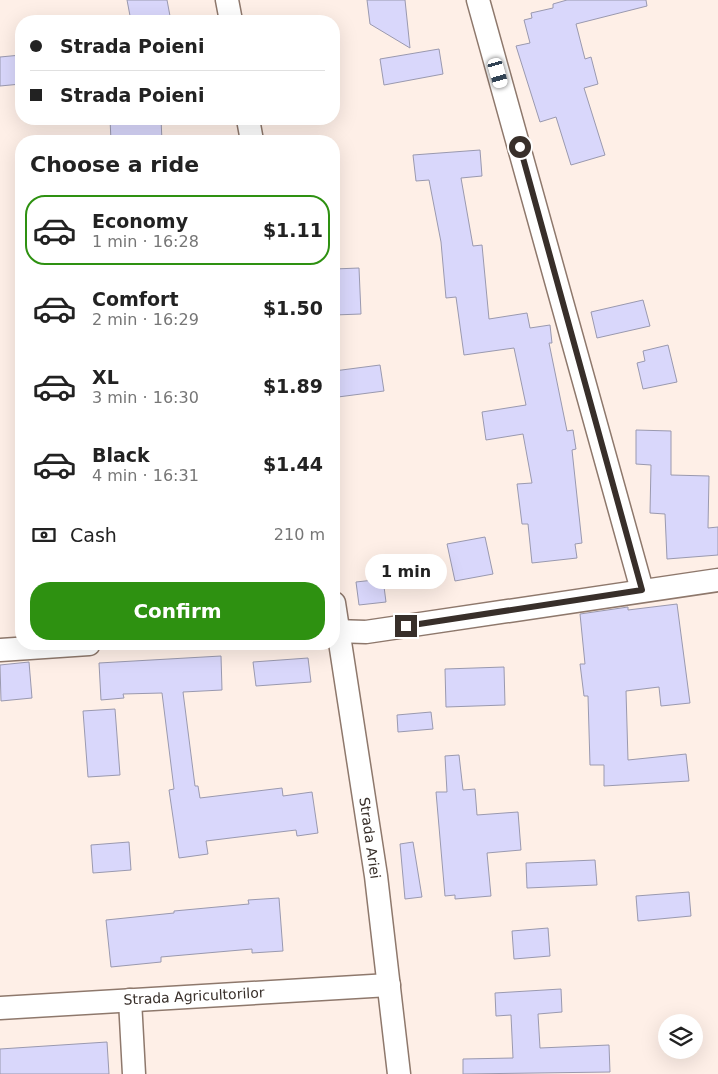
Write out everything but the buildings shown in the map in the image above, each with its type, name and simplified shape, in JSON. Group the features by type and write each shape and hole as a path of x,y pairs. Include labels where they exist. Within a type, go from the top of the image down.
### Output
{"street":[{"path":"227,0 230,15"},
{"path":"478,0 642,590"},
{"path":"340,632 366,632 718,580"},
{"path":"0,650 15,649"},
{"name":"Strada Ariei","path":"339,650 376,876 399,1074"},
{"name":"Strada Agricultorilor","path":"0,1008 389,985"},
{"path":"130,1000 134,1074"}],"route":[{"path":"406,626 642,590 613,477 520,147"}]}
